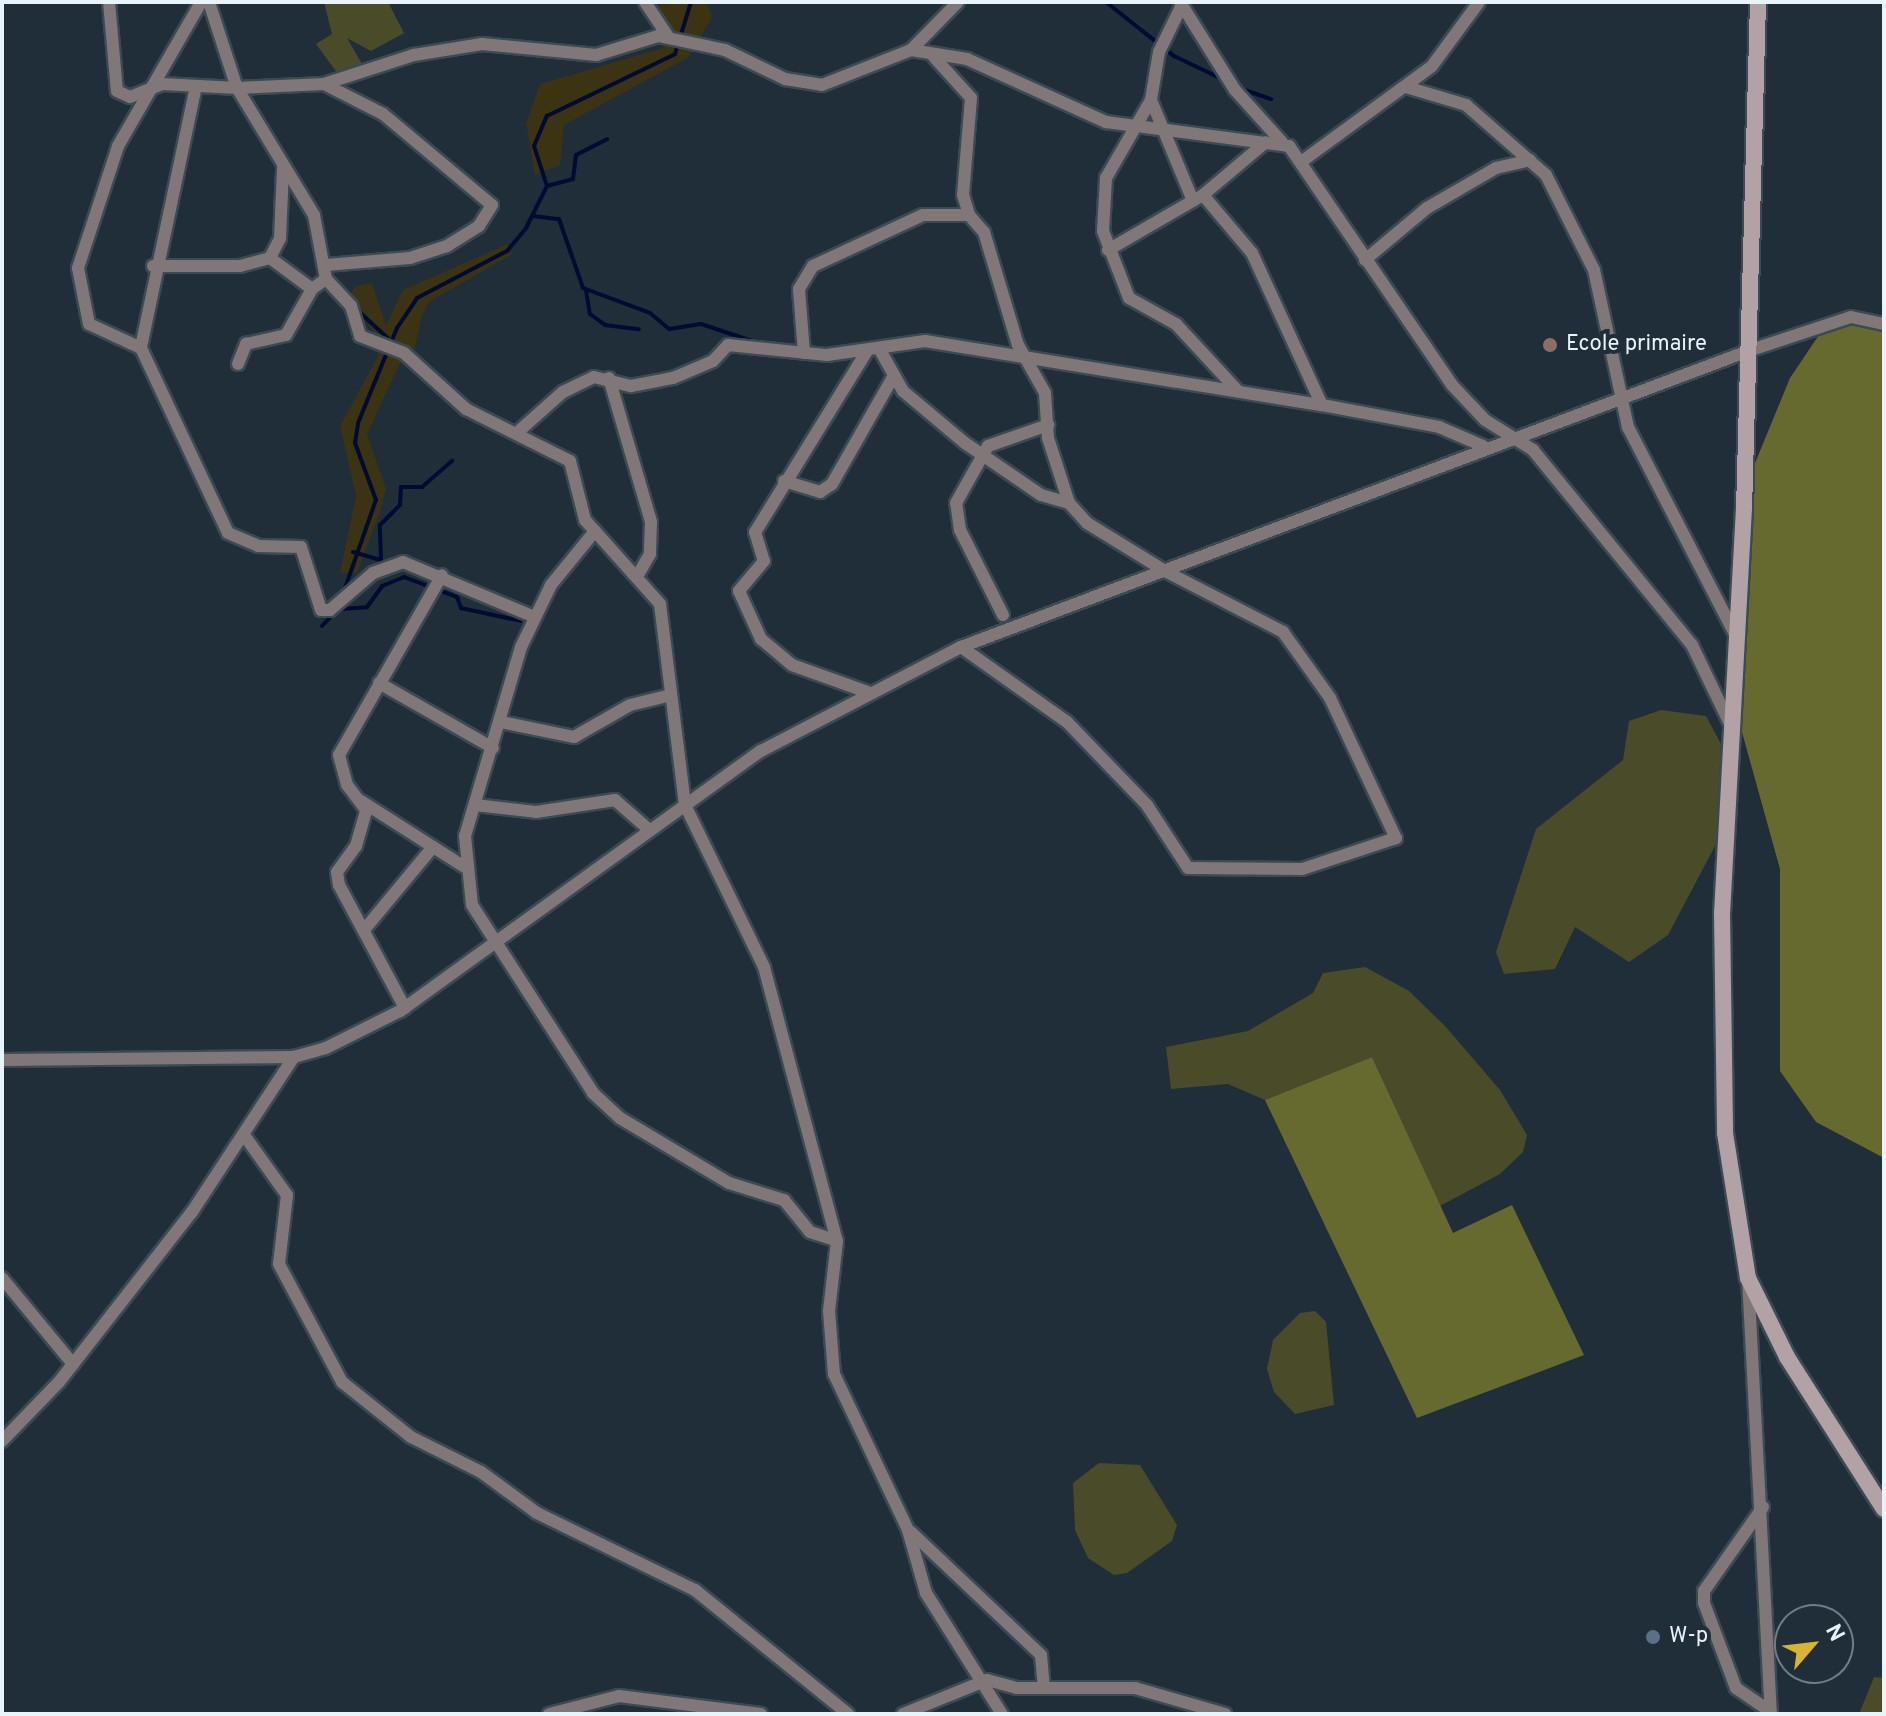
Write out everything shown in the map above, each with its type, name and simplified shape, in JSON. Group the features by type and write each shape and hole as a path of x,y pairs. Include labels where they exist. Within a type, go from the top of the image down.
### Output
{"street":[{"path":"109,2 117,91 135,96 150,87 237,88 324,84 414,55 482,44 596,55 669,38 822,85 911,50 958,2"},
{"path":"141,348 89,324 78,268 118,146 201,2"},
{"path":"209,2 237,88 314,215 326,265 326,279 351,306 364,341 404,353 466,409 519,431 570,461 580,511 595,531 639,573 660,604 685,805 764,967 837,1241 829,1311 834,1374 908,1530 930,1601 987,1680 1002,1714"},
{"path":"645,2 669,38"},
{"path":"1301,162 1406,87 1447,50 1479,2"},
{"path":"1758,2 1748,351 1729,722 1723,1086 1748,1278 1764,1504 1771,1713"},
{"path":"1181,4 1159,52 1151,100 1131,127 1106,178 1108,250 1129,298 1176,324 1237,390"},
{"path":"1181,4 1235,90 1301,162 1365,260 1470,407 1533,450 1692,645 1729,722"},
{"path":"911,50 934,57 967,59 1131,127 1162,133 1282,142"},
{"path":"934,57 971,98 963,195 969,215 995,261 1025,360 1045,393 1048,425 1069,503 1087,523 1165,571 1283,632 1330,698 1396,838 1302,869 1188,868 1147,805 1067,722 961,647"},
{"path":"324,84 383,114 492,205 479,226 447,246 410,258 326,265"},
{"path":"196,86 153,266 141,348 228,533 258,546 301,547 321,610 387,566 403,562 442,575 532,616"},
{"path":"1406,87 1466,105 1546,175 1594,270 1618,398 1734,632"},
{"path":"1151,100 1162,133 1198,198 1252,253 1322,405"},
{"path":"1108,250 1198,198 1266,142"},
{"path":"1365,260 1427,208 1496,168 1530,160"},
{"path":"153,266 240,266 270,258 280,238 283,168"},
{"path":"804,353 799,289 813,266 923,215 969,215"},
{"path":"270,258 312,289"},
{"path":"238,364 246,344 286,335 312,289 326,279"},
{"path":"2,1060 294,1057 405,1008 647,828 761,751 961,647 1483,446 1748,351 1781,346 1851,317 1884,324"},
{"path":"519,431 563,392 609,378 631,386 673,378 713,361 728,345 804,353 873,350 925,341 1025,360 1237,390 1439,427 1483,446"},
{"path":"873,350 893,377 982,456 1041,495 1069,503"},
{"path":"870,693 792,665 761,639 742,598 741,586 764,561 755,532 784,481 873,350"},
{"path":"784,481 820,492 832,484 893,377"},
{"path":"609,378 651,522 650,554 639,573"},
{"path":"1003,615 956,518 956,503 988,446 1048,425"},
{"path":"595,531 532,616 475,805 463,866 472,905 593,1093 620,1118 729,1183 784,1200 810,1232 837,1241"},
{"path":"405,1008 337,872 362,830 366,810 339,755 442,575"},
{"path":"379,683 493,748"},
{"path":"501,722 574,737 630,705 671,695"},
{"path":"359,800 463,866"},
{"path":"475,805 517,813 615,800 647,828"},
{"path":"364,930 433,847"},
{"path":"2,1441 73,1364 244,1135 294,1057"},
{"path":"244,1135 287,1195 279,1264 342,1382 411,1437 481,1472 537,1513 695,1590 848,1714"},
{"path":"2,1278 73,1364"},
{"path":"1748,1278 1787,1357 1884,1509"},
{"path":"1764,1504 1712,1579 1704,1603 1736,1688 1771,1713"},
{"path":"908,1530 1041,1655 1044,1688"},
{"path":"903,1714 987,1680 1044,1688 1135,1688 1225,1714"},
{"path":"549,1714 619,1696 761,1714"}],"green space":[{"path":"324,2 388,2 404,33 371,51 347,38 366,71 341,78 316,44 332,34"},
{"path":"1852,320 1884,327 1884,1158 1816,1122 1780,1071 1780,869 1740,725 1746,485 1790,378 1821,332"},
{"path":"1661,710 1706,716 1721,744 1716,844 1668,935 1629,962 1575,927 1555,969 1504,974 1496,952 1536,829 1623,760 1629,721"},
{"path":"1365,967 1409,991 1445,1026 1500,1090 1527,1135 1523,1152 1500,1174 1440,1206 1372,1057 1265,1100 1228,1084 1171,1089 1166,1047 1248,1031 1313,993 1323,973"},
{"path":"1372,1057 1453,1233 1512,1205 1584,1355 1417,1418 1265,1100"},
{"path":"1315,1311 1326,1322 1334,1405 1295,1414 1274,1392 1267,1369 1273,1340 1300,1313"},
{"path":"1099,1463 1140,1465 1177,1525 1172,1541 1127,1573 1114,1575 1088,1558 1075,1530 1073,1483"},
{"path":"1874,1677 1884,1678 1884,1714 1859,1714"}],"sand":[{"path":"707,2 712,17 689,57 564,125 560,165 535,175 526,123 540,84 663,48 669,36 655,5"},
{"path":"508,244 512,254 429,302 422,315 414,352 400,363 367,434 386,489 382,506 357,573 340,573 356,496 340,426 378,356 377,336 349,297 355,286 372,283 386,326 403,290"}],"waterway":[{"path":"343,594 376,500 355,443 358,423 397,328 417,298 507,251 526,228 547,186 534,146 547,116 675,54 691,2"},
{"path":"1106,2 1174,56 1224,80"},
{"path":"1239,88 1271,99"},
{"path":"547,186 573,179 576,155 607,139"},
{"path":"533,216 559,219 583,288 650,313 669,329 701,324 758,343"},
{"path":"586,290 590,314 605,325 639,329"},
{"path":"356,309 393,343"},
{"path":"353,552 381,560 380,525 400,505 401,487 422,487 452,461"},
{"path":"341,609 367,607 382,586 404,577 457,597 461,608 521,621"},
{"path":"322,626 340,607"}],"place":[{"name":"Ecole primaire","path":"1550,345"},
{"name":"W-p","path":"1653,1637"}]}
